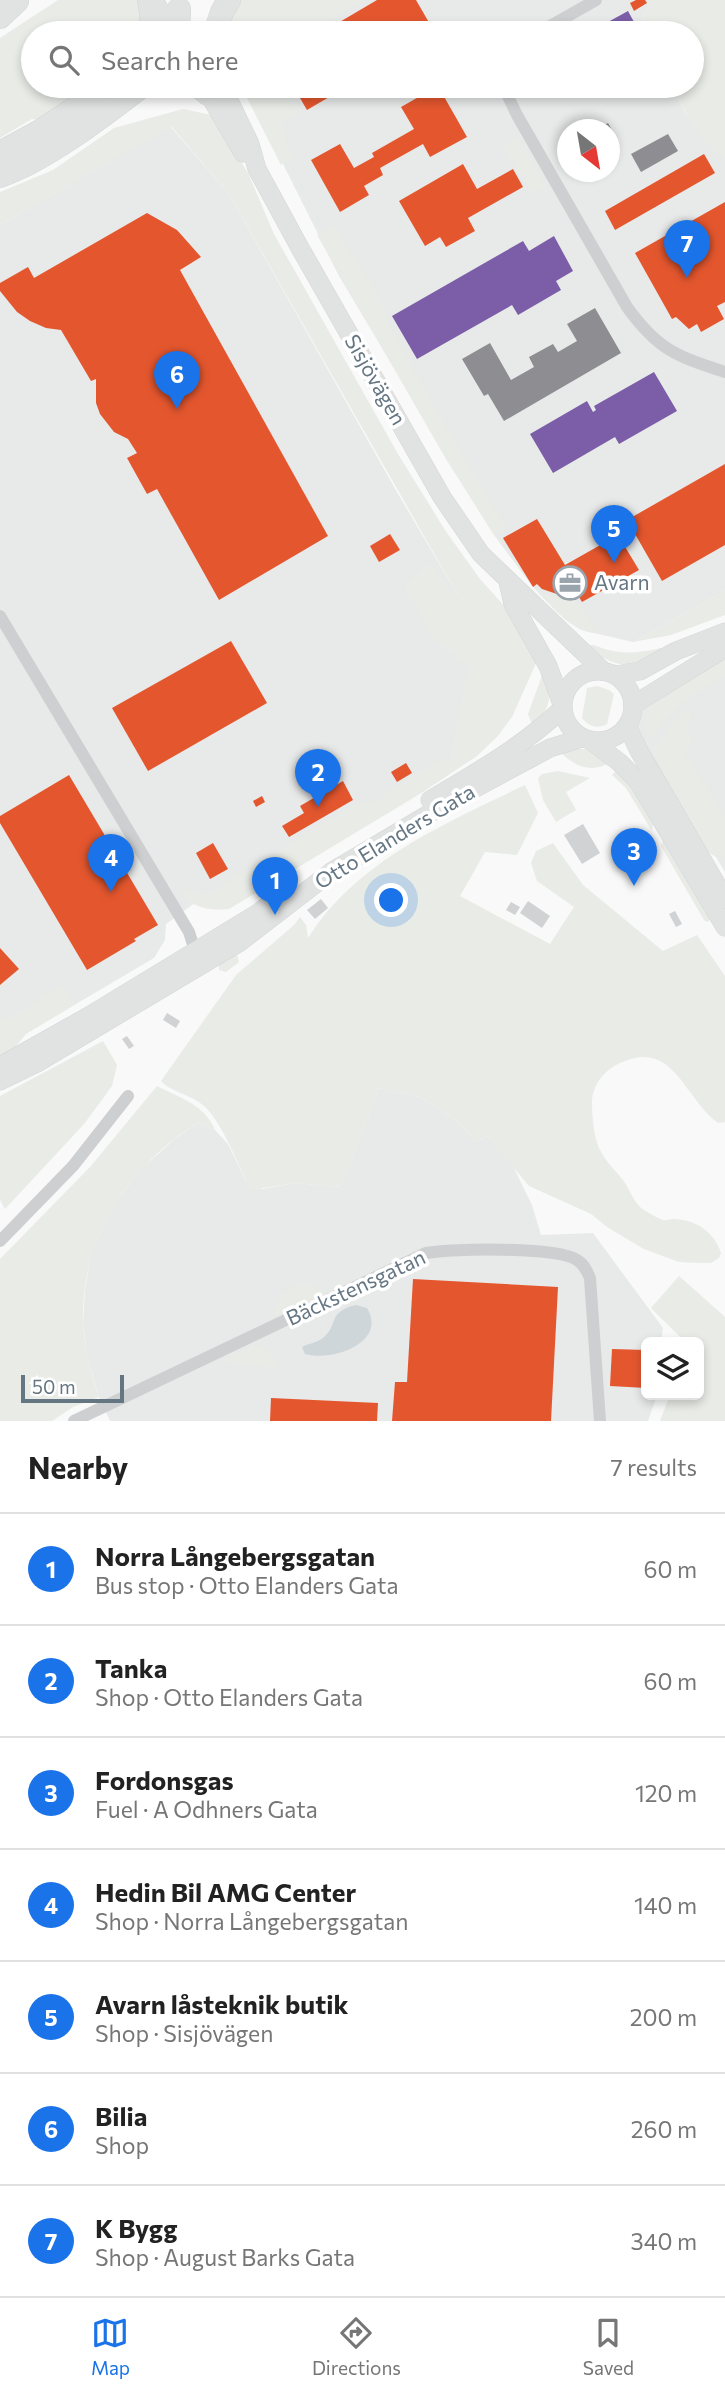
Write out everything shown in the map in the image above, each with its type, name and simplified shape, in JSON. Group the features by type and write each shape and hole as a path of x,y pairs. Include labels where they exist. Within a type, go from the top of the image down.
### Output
{"highway":[{"path":"151,0 151,21"},
{"path":"219,21 229,0"},
{"path":"0,153 42,130 90,98"},
{"path":"0,176 37,158 125,98"}],"street":[{"path":"151,0 167,21"},
{"path":"559,21 596,0"},
{"path":"176,4 186,21"},
{"name":"Sisjövägen","path":"213,98 241,150 257,169 442,497 481,554 508,582 609,673"},
{"path":"509,98 627,307 643,329 656,342 676,355 725,372"},
{"name":"Sisjövägen","path":"508,582 513,604 548,666 562,706"},
{"path":"0,616 189,933 195,951 194,962 185,976"},
{"name":"Otto Elanders Gata","path":"0,1066 195,951 258,912 325,864 513,750 537,733 562,706 565,693 575,679 590,671 640,671 676,651 725,632"},
{"path":"633,705 725,648"},
{"path":"609,673 630,690 633,705 627,726 725,899"},
{"path":"562,706 568,726 619,762 638,781 725,927"},
{"name":"Otto Elanders Gata","path":"0,1081 37,1063 240,942 331,872 444,805 550,748 586,739 611,739 627,726"},
{"path":"0,1241 73,1166 128,1097"},
{"name":"Bäckstensgatan","path":"74,1421 426,1253 486,1250 571,1257 582,1264 590,1278 600,1421"}],"shaded area":[{"path":"58,0 141,0 142,21 26,21"},
{"path":"239,0 363,0 327,21 230,21"},
{"path":"360,0 648,0 649,5 643,17 644,21 324,21"},
{"path":"648,0 725,0 725,158 701,135 678,98 704,98 704,21 644,21 643,17 649,5"},
{"path":"21,24 21,98 75,98 39,120 32,119 0,138 0,38"},
{"path":"247,98 289,98 299,113 282,122 292,158 281,165"},
{"path":"265,98 678,98 707,142 725,158 725,591 633,642 581,630 565,619 532,586 494,535 339,276 284,166"},
{"path":"183,109 212,115 248,173 274,234 398,454 445,530 480,579 508,610 537,661 512,717 497,737 477,756 423,792 229,909 193,904 180,887 206,895 354,805 376,801 444,757 450,762 468,665 435,640 404,587 430,563 468,613 228,193 171,126 0,225 0,192 53,170 114,128"},
{"path":"170,126 228,193 473,621 469,665 450,763 206,895 166,924 165,940 154,958 76,1004 0,1024 0,225"},
{"path":"517,138 546,186 532,194 503,146"},
{"path":"334,225 379,298 420,382 506,528 494,535 446,459 317,235"},
{"path":"725,591 725,615 671,635 633,642"},
{"path":"538,593 580,603 597,633 588,632 572,624"},
{"path":"589,645 619,652 662,650 632,664 618,664 588,649"},
{"path":"725,650 725,872 716,857 701,847 636,730 643,702"},
{"path":"725,654 725,676 679,706 647,740 642,717 648,705"},
{"path":"543,673 549,701 541,719 532,724 528,714"},
{"path":"597,686 614,694 607,724 597,727 582,718 587,688"},
{"path":"692,707 689,727 692,746 684,752 725,817 725,858 702,847 651,750 678,717"},
{"path":"586,749 611,762 597,767 585,767 561,753"},
{"path":"558,771 590,778 566,792 576,810 556,822 543,800 538,778 542,774"},
{"path":"616,771 623,773 653,821 652,831 626,788 612,775"},
{"path":"525,785 538,813 517,855 485,852 460,896 550,944 574,907 537,881 531,863 536,851 553,843 583,885 663,951 697,935 725,976 725,1122 718,1123 675,1073 664,1063 651,1058 635,1058 611,1068 602,1076 592,1097 598,1145 637,1204 663,1220 681,1220 703,1228 714,1239 721,1253 719,1258 711,1263 679,1262 644,1249 591,1214 529,1186 487,1136 477,1142 455,1120 420,1097 379,1088 344,1182 336,1187 295,1183 251,1190 224,1134 211,1114 199,1102 161,1081 236,975 300,917 306,925 308,938 328,911 351,887 377,866 434,830"},
{"path":"664,839 712,919 707,922 661,846"},
{"path":"237,955 239,962 226,972 219,970 219,964"},
{"path":"62,985 76,1004 26,1034 12,1051 0,1056 0,1019 16,1015"},
{"path":"103,1041 117,1065 112,1086 84,1124 5,1209 0,1200 0,1096"},
{"path":"157,1086 198,1108 215,1130 198,1123 150,1160 113,1208 100,1235 90,1263 84,1293 83,1324 85,1343 99,1397 73,1407 52,1421 0,1421 0,1259 91,1166"},
{"path":"379,1088 420,1097 455,1120 477,1142 487,1136 512,1164 532,1205 541,1235 593,1233 663,1328 662,1337 641,1337 641,1400 655,1400 648,1421 110,1421 99,1397 87,1356 83,1323 85,1290 91,1255 105,1222 140,1170 176,1138 198,1123 215,1130 228,1144 246,1181 262,1189 295,1183 337,1187 344,1181"},
{"path":"679,1276 725,1317 725,1421 660,1421 668,1400 704,1400 704,1337 680,1337 651,1308"},
{"path":"303,1284 314,1286 324,1293 273,1317 275,1305 282,1295"},
{"path":"356,1305 367,1308 371,1320 370,1331 363,1340 342,1352 316,1356 305,1354 302,1347 322,1339 341,1311"},
{"path":"258,1346 270,1351 280,1368 220,1362 249,1347"}],"building: Shops":[{"path":"377,0 416,0 428,21 341,21"},
{"path":"645,0 647,3 634,11 630,3"},
{"path":"300,98 328,98 307,110"},
{"path":"417,98 445,98 467,137 430,157 423,144 380,168 383,175 364,186 369,195 340,212 311,160 340,144 354,168 374,157 372,153 414,129 401,107"},
{"path":"704,154 715,173 615,230 605,211"},
{"path":"463,164 477,189 513,169 523,187 468,218 475,231 446,247 440,237 425,246 399,201"},
{"path":"725,202 725,302 717,306 724,319 701,332 697,324 689,329 676,317 672,319 635,253"},
{"path":"147,213 177,230 201,257 180,270 328,536 219,600 157,489 147,494 127,458 137,453 128,439 114,432 100,414 96,403 96,379 91,381 61,330 46,328 30,321 17,312 0,291 0,283 28,267 34,278"},
{"path":"725,464 725,545 662,581 627,520"},
{"path":"537,519 565,565 618,535 639,570 582,602 579,597 575,600 542,589 537,584 533,587 503,538"},
{"path":"390,534 400,550 379,562 370,546"},
{"path":"231,641 267,703 148,771 112,708"},
{"path":"406,763 412,773 397,782 391,772"},
{"path":"69,775 158,925 87,970 0,823 0,816"},
{"path":"343,781 353,800 289,837 282,826 304,813 300,806"},
{"path":"262,796 265,802 256,807 253,801"},
{"path":"213,843 228,869 210,879 196,853"},
{"path":"0,948 19,969 0,985"},
{"path":"413,1279 558,1287 551,1421 392,1421 395,1382 407,1382"},
{"path":"612,1349 641,1350 641,1388 610,1386"},
{"path":"271,1398 378,1403 377,1421 270,1421"}],"building: Offices":[{"path":"628,11 633,21 610,21"},
{"path":"554,236 573,271 556,281 561,290 518,315 512,305 417,359 392,316 523,241 529,251"},
{"path":"654,372 677,411 619,444 615,437 553,473 530,434 587,401 593,412 596,410 594,406"}],"building: Industry":[{"path":"668,134 678,151 641,172 631,154"},
{"path":"595,308 621,353 504,421 488,394 484,396 462,359 490,343 511,380 534,367 529,357 553,344 558,352 577,341 567,324"}],"building: Other":[{"path":"583,824 600,853 582,864 564,835"},
{"path":"321,899 328,908 315,919 307,910"},
{"path":"528,901 550,916 542,928 520,913"},
{"path":"511,902 520,907 515,915 506,910"},
{"path":"675,911 682,924 676,927 669,914"},
{"path":"167,1013 180,1021 176,1028 163,1020"},
{"path":"127,1036 134,1046 129,1049 122,1039"}],"place":[{"name":"K Bygg","path":"687,278"},
{"name":"Bilia","path":"177,409"},
{"name":"Avarn låsteknik butik","path":"614,563"},
{"name":"Avarn","path":"570,583"},
{"name":"Tanka","path":"318,807"},
{"name":"Fordonsgas","path":"634,886"},
{"name":"Hedin Bil AMG Center","path":"111,892"},
{"name":"Norra Långebergsgatan","path":"275,915"}]}
